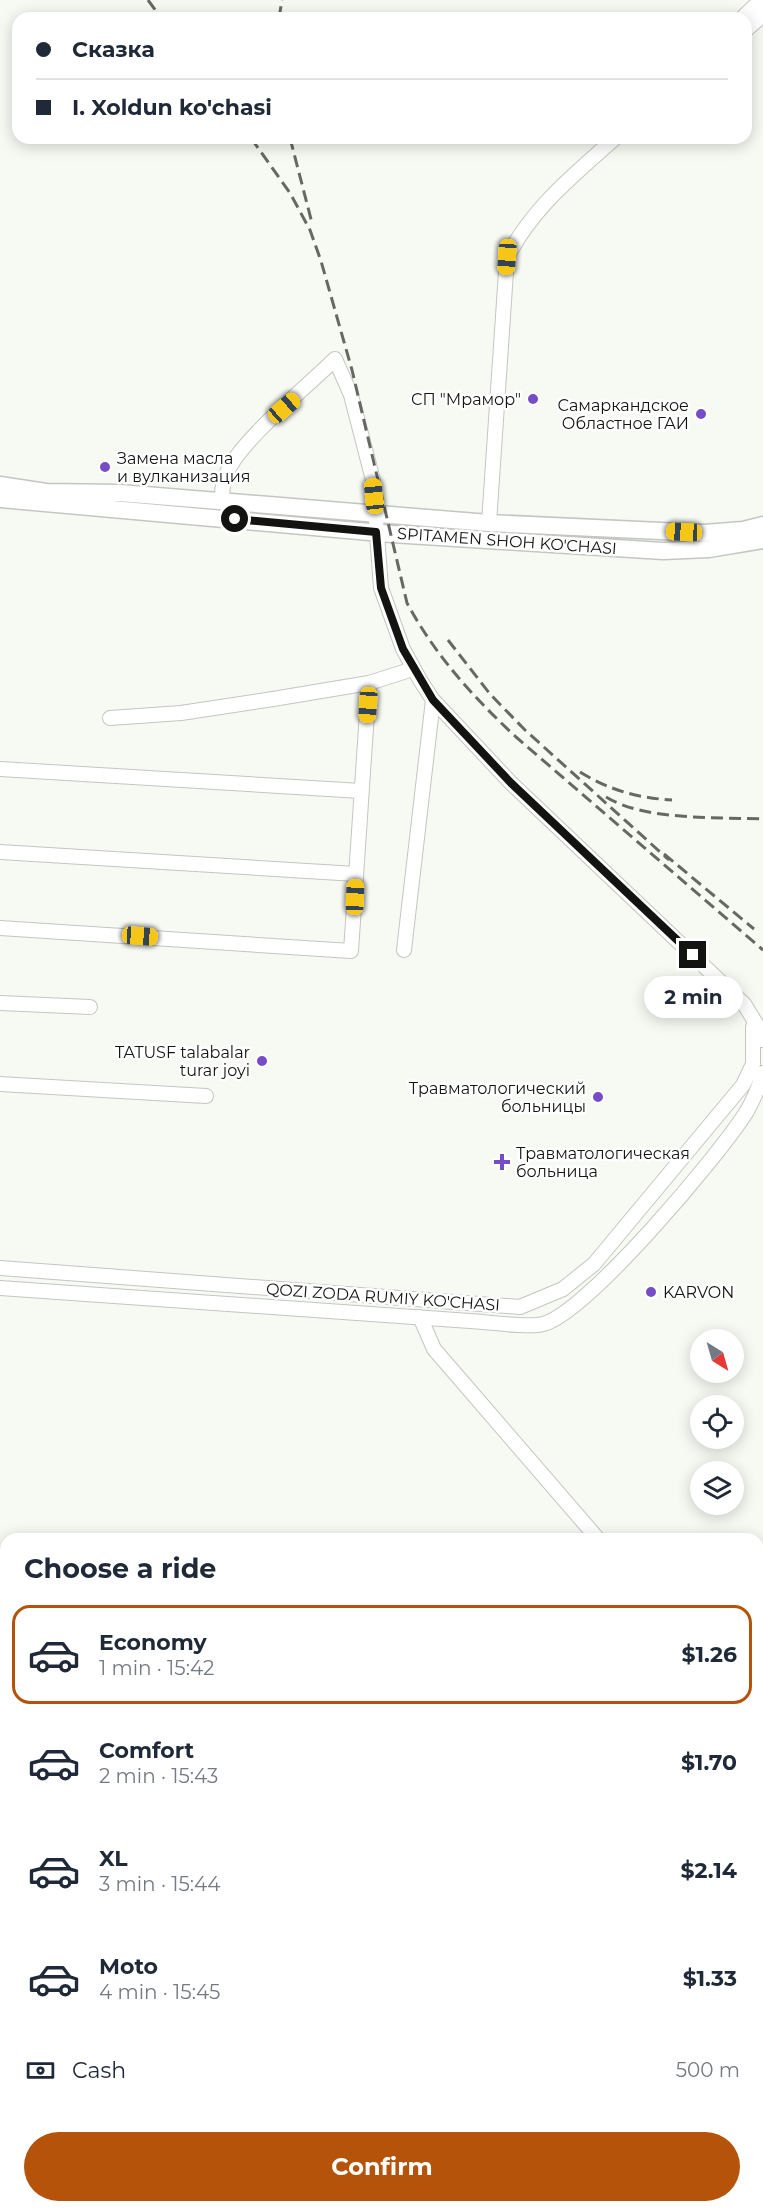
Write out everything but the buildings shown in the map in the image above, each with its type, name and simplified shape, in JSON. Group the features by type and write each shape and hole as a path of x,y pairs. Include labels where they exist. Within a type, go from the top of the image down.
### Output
{"main road":[{"name":"SPITAMEN SHOH KO'CHASI","path":"0,485 46,492 120,493 489,523 704,533 743,530 763,525"},
{"name":"SPITAMEN SHOH KO'CHASI","path":"0,499 376,532 663,551 709,549 763,540"}],"street":[{"path":"748,12 761,0"},
{"path":"489,523 507,257 523,227 543,204 608,144"},
{"path":"222,502 222,488 230,466 269,421 335,359 351,395 373,480 381,588 413,669 433,700 511,783 744,1004 763,1040"},
{"path":"110,718 181,713 369,683 413,669"},
{"path":"0,928 351,951 369,683"},
{"path":"404,950 433,700"},
{"path":"0,769 362,791"},
{"path":"0,852 356,874"},
{"path":"0,1003 90,1007"},
{"name":"QOZI ZODA RUMIY KO'CHASI","path":"0,1268 465,1305 520,1306 563,1289 594,1264 743,1084 753,1064 755,1054 752,1016"},
{"name":"QOZI ZODA RUMIY KO'CHASI","path":"0,1288 544,1324 581,1301 659,1220 737,1125 757,1090 763,1073"},
{"path":"0,1084 206,1096"},
{"path":"420,1317 434,1349 593,1533"}],"railway":[{"path":"148,0 157,12"},
{"path":"280,12 282,0"},
{"path":"255,144 290,193 310,230 321,261 352,370 407,603 418,622 442,658 516,737 763,950"},
{"path":"292,144 312,223"},
{"path":"448,640 490,694 525,730 669,860"},
{"path":"580,772 602,784 624,792 672,800"},
{"path":"606,797 622,805 661,814 763,819"},
{"path":"664,854 754,929"}],"place":[{"name":"СП \"Мрамор\"","path":"533,399"},
{"name":"Самаркандское Областное ГАИ","path":"701,414"},
{"name":"Замена масла и вулканизация","path":"105,467"},
{"name":"TATUSF talabalar turar joyi","path":"262,1061"},
{"name":"Травматологический больницы","path":"598,1097"},
{"name":"Травматологическая больница","path":"502,1162"},
{"name":"KARVON","path":"651,1292"}],"route":[{"path":"235,519 376,532 381,588 403,649 433,700 511,783 693,955"}]}
